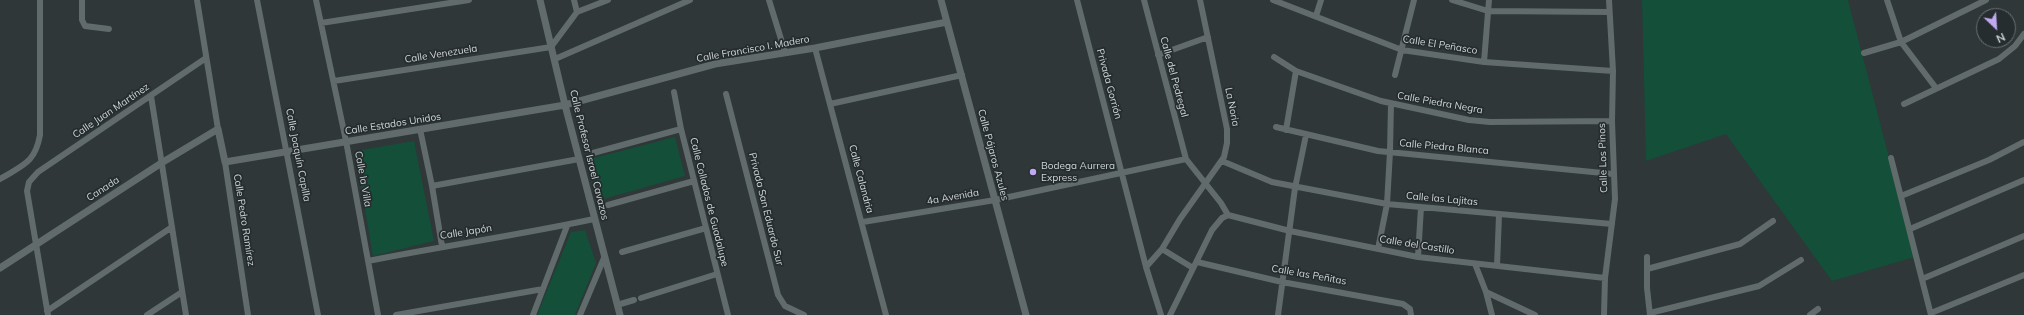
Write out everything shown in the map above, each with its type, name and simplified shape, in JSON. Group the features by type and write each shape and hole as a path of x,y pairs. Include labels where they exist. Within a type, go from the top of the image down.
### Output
{"street":[{"path":"0,179 26,163 37,150 40,135 40,0"},
{"path":"82,0 82,20 85,26 109,29"},
{"path":"197,0 218,129"},
{"name":"Calle Joaquín Capilla","path":"257,0 318,315"},
{"name":"Calle la Villa","path":"316,0 346,141 378,315"},
{"path":"321,22 469,0"},
{"name":"Calle Profesor Israel Cavazos","path":"540,0 565,105 620,315"},
{"path":"574,0 577,12"},
{"path":"551,47 577,12 608,0"},
{"path":"555,59 690,0"},
{"path":"769,0 785,52"},
{"name":"Calle Pájaros Azules","path":"941,0 1026,315"},
{"name":"Privada Gorrión","path":"1077,0 1146,267 1161,315"},
{"name":"Calle del Pedregal","path":"1144,0 1186,159"},
{"name":"La Noria","path":"1162,249 1180,219 1222,161 1226,151 1227,129 1200,0"},
{"name":"Calle El Peñasco","path":"1273,0 1402,50 1484,62 1612,71"},
{"path":"1316,16 1321,0"},
{"path":"1395,75 1414,0"},
{"path":"1452,0 1488,11 1609,12"},
{"path":"1484,62 1489,0"},
{"name":"Calle Los Pinos","path":"1604,315 1606,278 1615,199 1613,174 1612,71 1609,0"},
{"path":"1888,0 1901,42 1936,88"},
{"path":"1864,53 1901,42 1986,0"},
{"name":"Calle Francisco I. Madero","path":"565,105 715,64 815,48 947,22"},
{"path":"1904,104 2009,52 2024,34"},
{"path":"1158,55 1208,37"},
{"name":"Calle Venezuela","path":"334,81 551,47"},
{"name":"Calle Calandria","path":"815,48 863,222 886,315"},
{"name":"Calle Piedra Negra","path":"1274,57 1296,71 1391,104 1469,120 1490,122 1612,121"},
{"name":"Calle Juan Martínez","path":"37,244 27,191 29,182 38,172 206,58"},
{"path":"1286,130 1296,71"},
{"path":"830,104 962,74"},
{"name":"Calle Collados de Guadalupe","path":"674,92 681,129 728,315"},
{"name":"Privada San Eduardo Sur","path":"726,94 778,295 785,306 804,315"},
{"path":"151,96 163,162 186,315"},
{"path":"1378,249 1387,204 1391,104"},
{"name":"Calle Estados Unidos","path":"225,162 565,105"},
{"name":"Calle Piedra Blanca","path":"1276,127 1306,135 1390,152 1613,174"},
{"name":"Canada","path":"0,268 163,162 218,129"},
{"name":"Calle Pedro Ramírez","path":"218,129 225,162 248,315"},
{"path":"420,129 432,186 442,246"},
{"path":"593,153 681,129"},
{"path":"1278,315 1295,188 1306,135"},
{"path":"1901,196 1989,160 2024,142"},
{"path":"1891,158 1931,314 2024,275"},
{"path":"432,186 579,159"},
{"path":"1170,315 1212,230 1222,218 1228,215 1221,203 1186,159"},
{"name":"4a Avenida","path":"863,222 995,200 1186,159"},
{"name":"Calle las Lajitas","path":"1222,161 1272,182 1295,188 1387,204 1612,224"},
{"path":"1910,229 2024,180"},
{"path":"608,205 694,181"},
{"path":"1418,257 1421,207"},
{"name":"Calle del Castillo","path":"1228,215 1290,231 1418,257 1606,278"},
{"path":"1498,266 1499,215"},
{"name":"Calle Japón","path":"368,261 442,246 567,226 594,219"},
{"path":"1647,269 1740,244 1773,221"},
{"path":"533,315 567,226"},
{"path":"37,244 48,313 172,227"},
{"path":"622,252 706,228"},
{"path":"1922,279 2024,236"},
{"path":"1146,267 1162,249"},
{"name":"Calle las Peñitas","path":"1162,249 1195,265 1403,304 1410,309 1411,315"},
{"path":"1647,257 1647,288 1650,314 1759,286 1802,260"},
{"path":"580,315 604,258"},
{"path":"1475,264 1486,292 1492,315"},
{"path":"641,298 717,274"},
{"path":"396,315 543,290"},
{"path":"147,315 182,292"},
{"path":"1486,292 1534,315"},
{"path":"1490,307 1502,299"},
{"path":"617,305 634,300"},
{"path":"1810,315 1818,310"}],"green space":[{"path":"1642,0 1848,0 1915,257 1832,281 1726,134 1646,161"},
{"path":"675,137 685,176 600,200 590,159"},
{"path":"414,141 434,241 373,256 355,151"},
{"path":"585,230 596,263 575,315 537,315 571,232"}],"place":[{"name":"Bodega Aurrera Express","path":"1033,172"}]}
